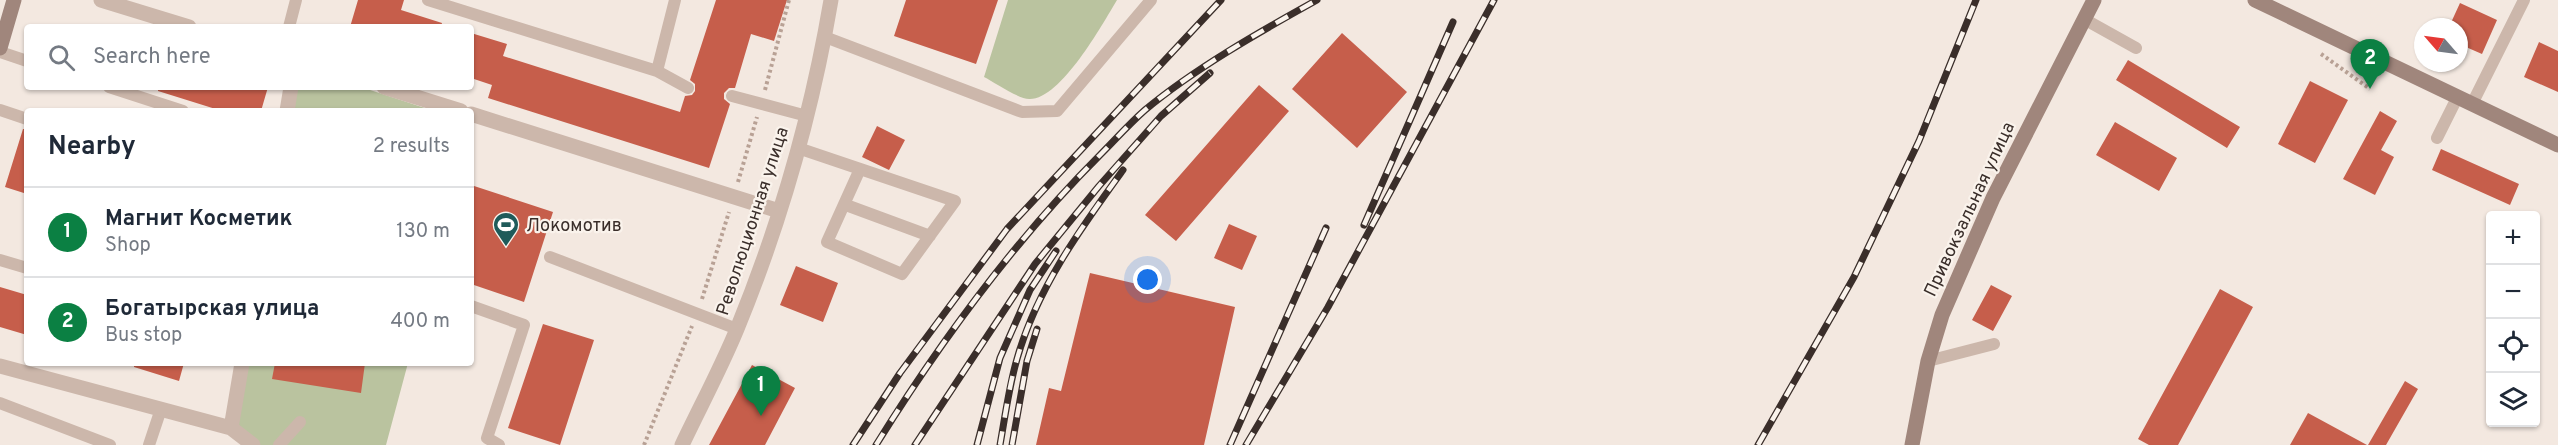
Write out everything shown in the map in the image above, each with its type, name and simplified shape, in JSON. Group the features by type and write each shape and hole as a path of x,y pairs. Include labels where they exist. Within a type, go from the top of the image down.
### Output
{"main road":[{"path":"0,50 14,0"},
{"name":"Привокзальная улица","path":"1912,445 1928,361 1942,315 1993,198 2094,0"},
{"path":"2255,0 2558,145"}],"street":[{"path":"103,0 179,24"},
{"name":"Революционная улица","path":"682,445 737,330 779,211 807,116 831,0"},
{"path":"288,108 290,90"},
{"path":"394,90 451,108"},
{"path":"474,115 779,211"},
{"path":"0,366 231,428 253,445"},
{"path":"231,428 241,366"}],"lane":[{"path":"290,24 296,0"},
{"path":"428,0 657,71 688,87"},
{"path":"657,71 675,0"},
{"path":"825,37 1022,112 1057,111 1151,0"},
{"path":"2472,104 2524,0"},
{"path":"2084,19 2136,48"},
{"path":"0,50 24,60"},
{"path":"118,90 174,108"},
{"path":"732,96 807,116"},
{"path":"2437,138 2457,98"},
{"path":"0,110 24,118"},
{"path":"798,148 955,201 902,274 827,242 846,205 860,169"},
{"path":"846,205 930,236"},
{"path":"550,257 645,292 737,330"},
{"path":"0,260 24,267"},
{"path":"474,307 524,325 488,438 499,445"},
{"path":"1928,361 1994,344"},
{"path":"0,403 110,445"},
{"path":"149,445 161,409"},
{"path":"279,445 300,422"}],"path":[{"path":"644,445 697,315 734,196 789,0"},
{"path":"2321,54 2370,89"}],"green space":[{"path":"1008,0 1117,0 1080,59 1067,74 1055,87 1042,96 1026,99 984,77"},
{"path":"290,90 370,90 425,108 288,108"},
{"path":"241,366 407,366 386,445 253,445 231,428"}],"building":[{"path":"358,0 404,0 401,10 442,23 442,24 351,24"},
{"path":"716,0 787,0 774,41 751,34 735,88 729,88 724,93 724,99 730,104 709,168 488,98 492,85 474,79 474,34 507,44 503,56 680,112 685,96 692,95 695,91 695,84 690,80"},
{"path":"906,0 998,0 976,64 894,36"},
{"path":"2460,3 2497,20 2482,54 2468,48 2468,18 2453,18"},
{"path":"1342,33 1407,92 1357,148 1292,89"},
{"path":"2539,42 2558,51 2558,92 2524,77"},
{"path":"2128,60 2240,127 2227,148 2116,80"},
{"path":"2310,81 2348,100 2315,163 2278,144"},
{"path":"1259,85 1289,111 1176,241 1145,215"},
{"path":"267,90 262,108 212,108 158,91"},
{"path":"2380,111 2397,121 2381,150 2394,157 2375,195 2343,179"},
{"path":"2115,122 2177,158 2159,191 2096,155"},
{"path":"877,126 905,140 889,170 862,157"},
{"path":"23,129 24,129 24,193 5,187"},
{"path":"2441,149 2519,184 2510,205 2432,170"},
{"name":"Локомотив","path":"474,186 553,212 524,302 474,285"},
{"path":"1229,224 1257,236 1242,270 1214,258"},
{"path":"796,266 838,283 823,322 780,305"},
{"path":"1090,273 1235,307 1204,445 1036,445 1049,388 1061,391"},
{"path":"1991,285 2012,296 1993,331 1972,320"},
{"path":"0,287 24,294 24,334 0,327"},
{"path":"2220,289 2253,307 2178,445 2149,445 2138,439"},
{"path":"543,324 594,340 560,445 508,428"},
{"path":"752,365 795,388 765,445 709,445"},
{"path":"134,366 183,366 179,381"},
{"path":"274,366 365,366 361,393 272,379"},
{"path":"2405,381 2418,389 2386,445 2368,445"},
{"path":"2308,413 2367,445 2290,445"}],"railway":[{"path":"853,445 900,373 1007,229 1221,0"},
{"path":"876,445 926,368 1008,257 1068,188 1128,126 1164,95 1206,65 1317,0"},
{"path":"1246,445 1328,307 1494,0"},
{"path":"1758,445 1854,277 1919,141 1976,0"},
{"path":"1364,225 1453,22"},
{"path":"915,445 1035,264 1099,186 1161,116 1210,73"},
{"path":"1000,445 1014,369 1036,308 1048,283 1076,237 1123,170"},
{"path":"1230,445 1326,228"},
{"path":"977,445 1000,358 1030,290 1056,251"},
{"path":"1012,445 1027,361 1037,329"}],"place":[{"name":"Богатырская улица","path":"2370,89"},
{"name":"Локомотив","path":"506,248"},
{"name":"Магнит Косметик","path":"761,416"}]}
